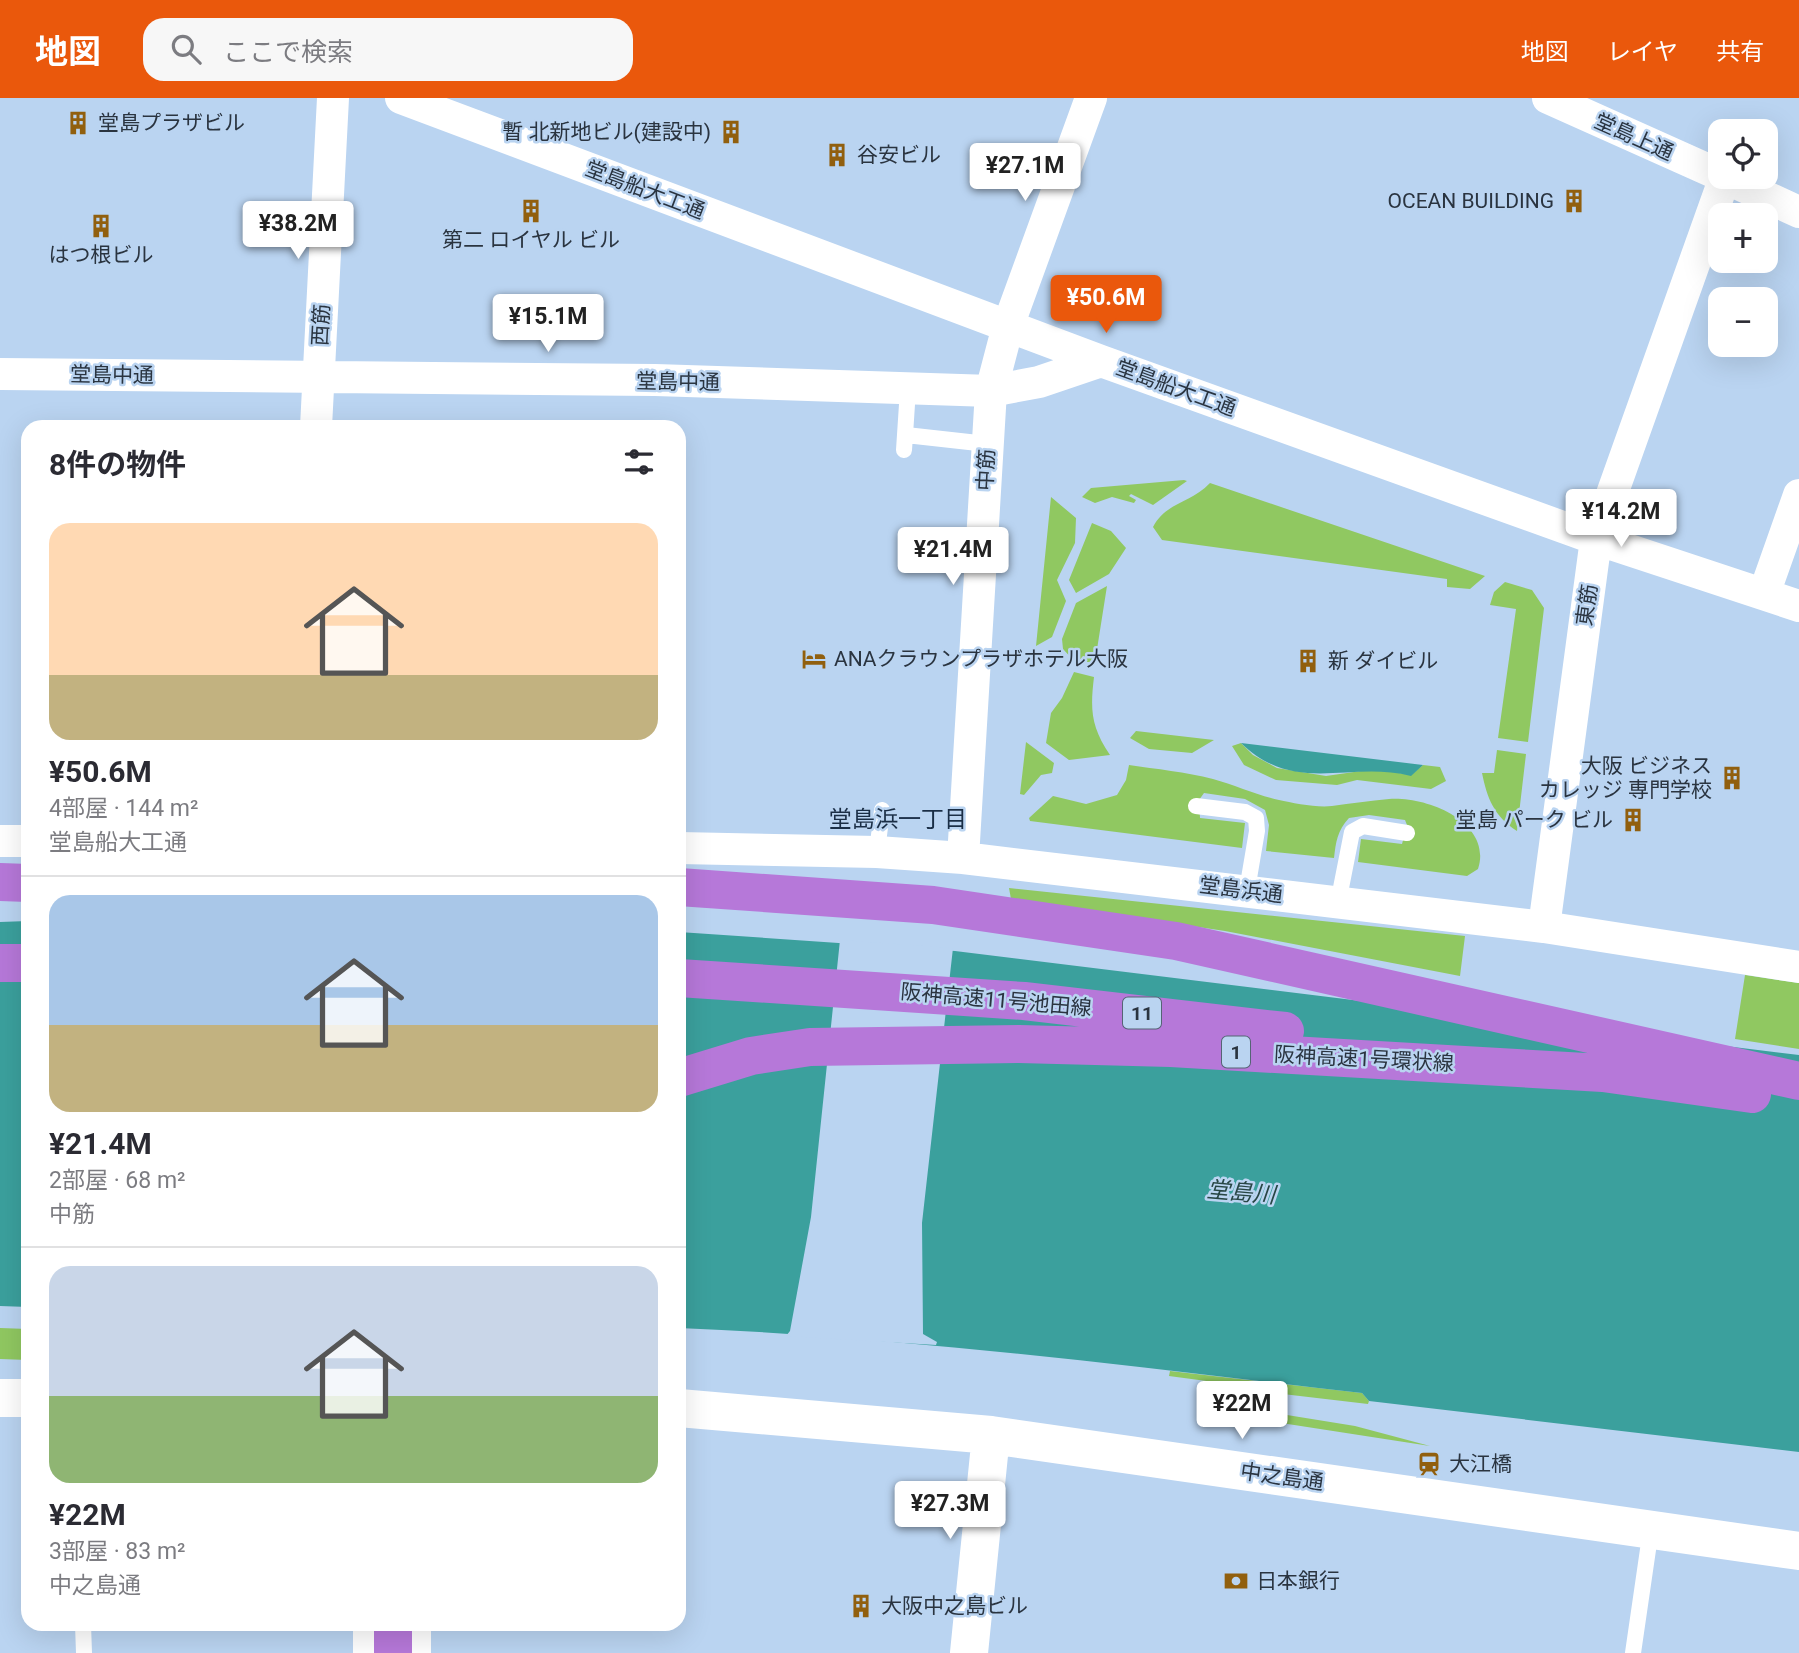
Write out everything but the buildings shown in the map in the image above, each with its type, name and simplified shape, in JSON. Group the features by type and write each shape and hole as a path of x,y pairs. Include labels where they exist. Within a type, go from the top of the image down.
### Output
{"highway":[{"path":"0,882 21,883"},
{"path":"686,887 933,905 1176,941 1799,1081"},
{"path":"0,963 21,963"},
{"name":"阪神高速11号池田線","path":"686,978 1024,1001 1169,1016 1603,1073"},
{"name":"阪神高速1号環状線","path":"686,1076 751,1056 810,1047 937,1045 1171,1048 1603,1073 1799,1101"},
{"path":"393,1631 393,1653"}],"street":[{"name":"西筋","path":"316,420 333,98"},
{"name":"堂島船大工通","path":"401,98 1101,361 1596,539 1799,606"},
{"name":"中筋","path":"963,858 992,391 1008,326 1091,98"},
{"name":"堂島上通","path":"1548,98 1708,169"},
{"name":"東筋","path":"1544,927 1596,539 1718,189"},
{"name":"堂島上通","path":"1750,189 1799,212"},
{"name":"堂島中通","path":"0,374 655,380 992,391 1039,382 1101,361"},
{"path":"1764,594 1799,495"},
{"path":"0,841 21,841"},
{"name":"堂島浜通","path":"686,848 877,852 963,858 1544,927 1799,968"},
{"path":"0,1398 21,1398"},
{"name":"中之島通","path":"686,1409 991,1436 1799,1550"},
{"path":"969,1653 991,1436"},
{"path":"369,1631 369,1653"},
{"path":"415,1631 415,1653"}],"lane":[{"path":"908,389 905,443 988,444"},
{"path":"1196,806 1245,812 1256,818 1257,831 1247,890"},
{"path":"877,852 882,810"},
{"path":"1338,903 1352,832 1363,826 1407,833"},
{"path":"1633,1653 1651,1530"},
{"path":"83,1631 84,1653"}],"green space":[{"path":"1187,481 1153,505 1131,494 1129,496 1136,500 1134,503 1112,497 1095,503 1082,497 1091,488"},
{"path":"1210,483 1485,576 1470,589 1447,587 1447,579 1162,540 1153,527 1158,519"},
{"path":"1051,497 1076,518 1075,543 1057,580 1066,601 1052,637 1036,646"},
{"path":"1092,523 1111,531 1126,548 1109,574 1076,593 1069,580"},
{"path":"1505,582 1532,590 1544,608 1528,742 1498,738 1516,609 1490,605 1494,592"},
{"path":"1107,586 1095,662 1075,662 1063,649 1062,639 1076,603"},
{"path":"1074,672 1094,677 1093,718 1110,755 1069,760 1046,743 1051,713 1062,698"},
{"path":"1136,731 1214,740 1192,753 1149,749 1130,738"},
{"path":"1026,742 1054,763 1052,773 1041,775 1024,795 1020,794"},
{"path":"1241,743 1253,755 1277,768 1326,776 1375,769 1411,775 1423,765 1440,767 1446,781 1431,789 1357,780 1337,785 1276,780 1244,765 1232,746"},
{"path":"1497,750 1526,754 1517,831 1497,813 1484,782 1482,773 1494,773"},
{"path":"1129,765 1221,781 1270,798 1305,805 1326,806 1389,799 1421,802 1454,816 1467,826 1476,838 1480,853 1478,869 1467,876 1358,862 1361,839 1402,844 1407,825 1405,820 1369,815 1349,818 1338,837 1334,858 1266,851 1269,825 1265,810 1245,799 1204,793 1199,800 1200,818 1245,823 1242,848 1030,821 1029,818 1053,796 1086,804 1117,795 1126,780"},
{"path":"1009,888 1465,936 1460,976 1225,931 1011,899"},
{"path":"1745,975 1799,983 1799,1049 1735,1039"},
{"path":"0,1328 21,1329 21,1360 0,1359"},
{"path":"1170,1371 1362,1393 1369,1401 1368,1404 1266,1392 1259,1388 1169,1376"},
{"path":"1245,1403 1268,1412 1355,1426 1430,1446 1243,1417"}],"water":[{"path":"1241,743 1423,765 1411,776 1388,772 1303,773 1262,759"},
{"path":"21,921 21,1307 0,1306 0,922"},
{"name":"堂島川","path":"686,932 955,951 1799,1055 1799,1452 1369,1401 1362,1393 1107,1363 765,1332 686,1328"}],"pier":[{"path":"840,940 953,948 922,1223 923,1334 937,1342 936,1345 786,1336 790,1331 811,1217"}],"place":[{"name":"堂島プラザビル","path":"78,123"},
{"name":"暫 北新地ビル(建設中)","path":"731,132"},
{"name":"谷安ビル","path":"837,155"},
{"name":"OCEAN BUILDING","path":"1574,201"},
{"name":"第二 ロイヤル ビル","path":"531,211"},
{"name":"はつ根ビル","path":"101,226"},
{"name":"ANAクラウンプラザホテル大阪","path":"814,659"},
{"name":"新 ダイビル","path":"1308,661"},
{"name":"大阪 ビジネス カレッジ 専門学校","path":"1732,778"},
{"name":"堂島 パーク ビル","path":"1633,820"},
{"name":"大江橋","path":"1429,1464"},
{"name":"日本銀行","path":"1236,1581"},
{"name":"大阪中之島ビル","path":"861,1606"}],"district":[{"name":"堂島浜一丁目","path":"898,819"}]}
